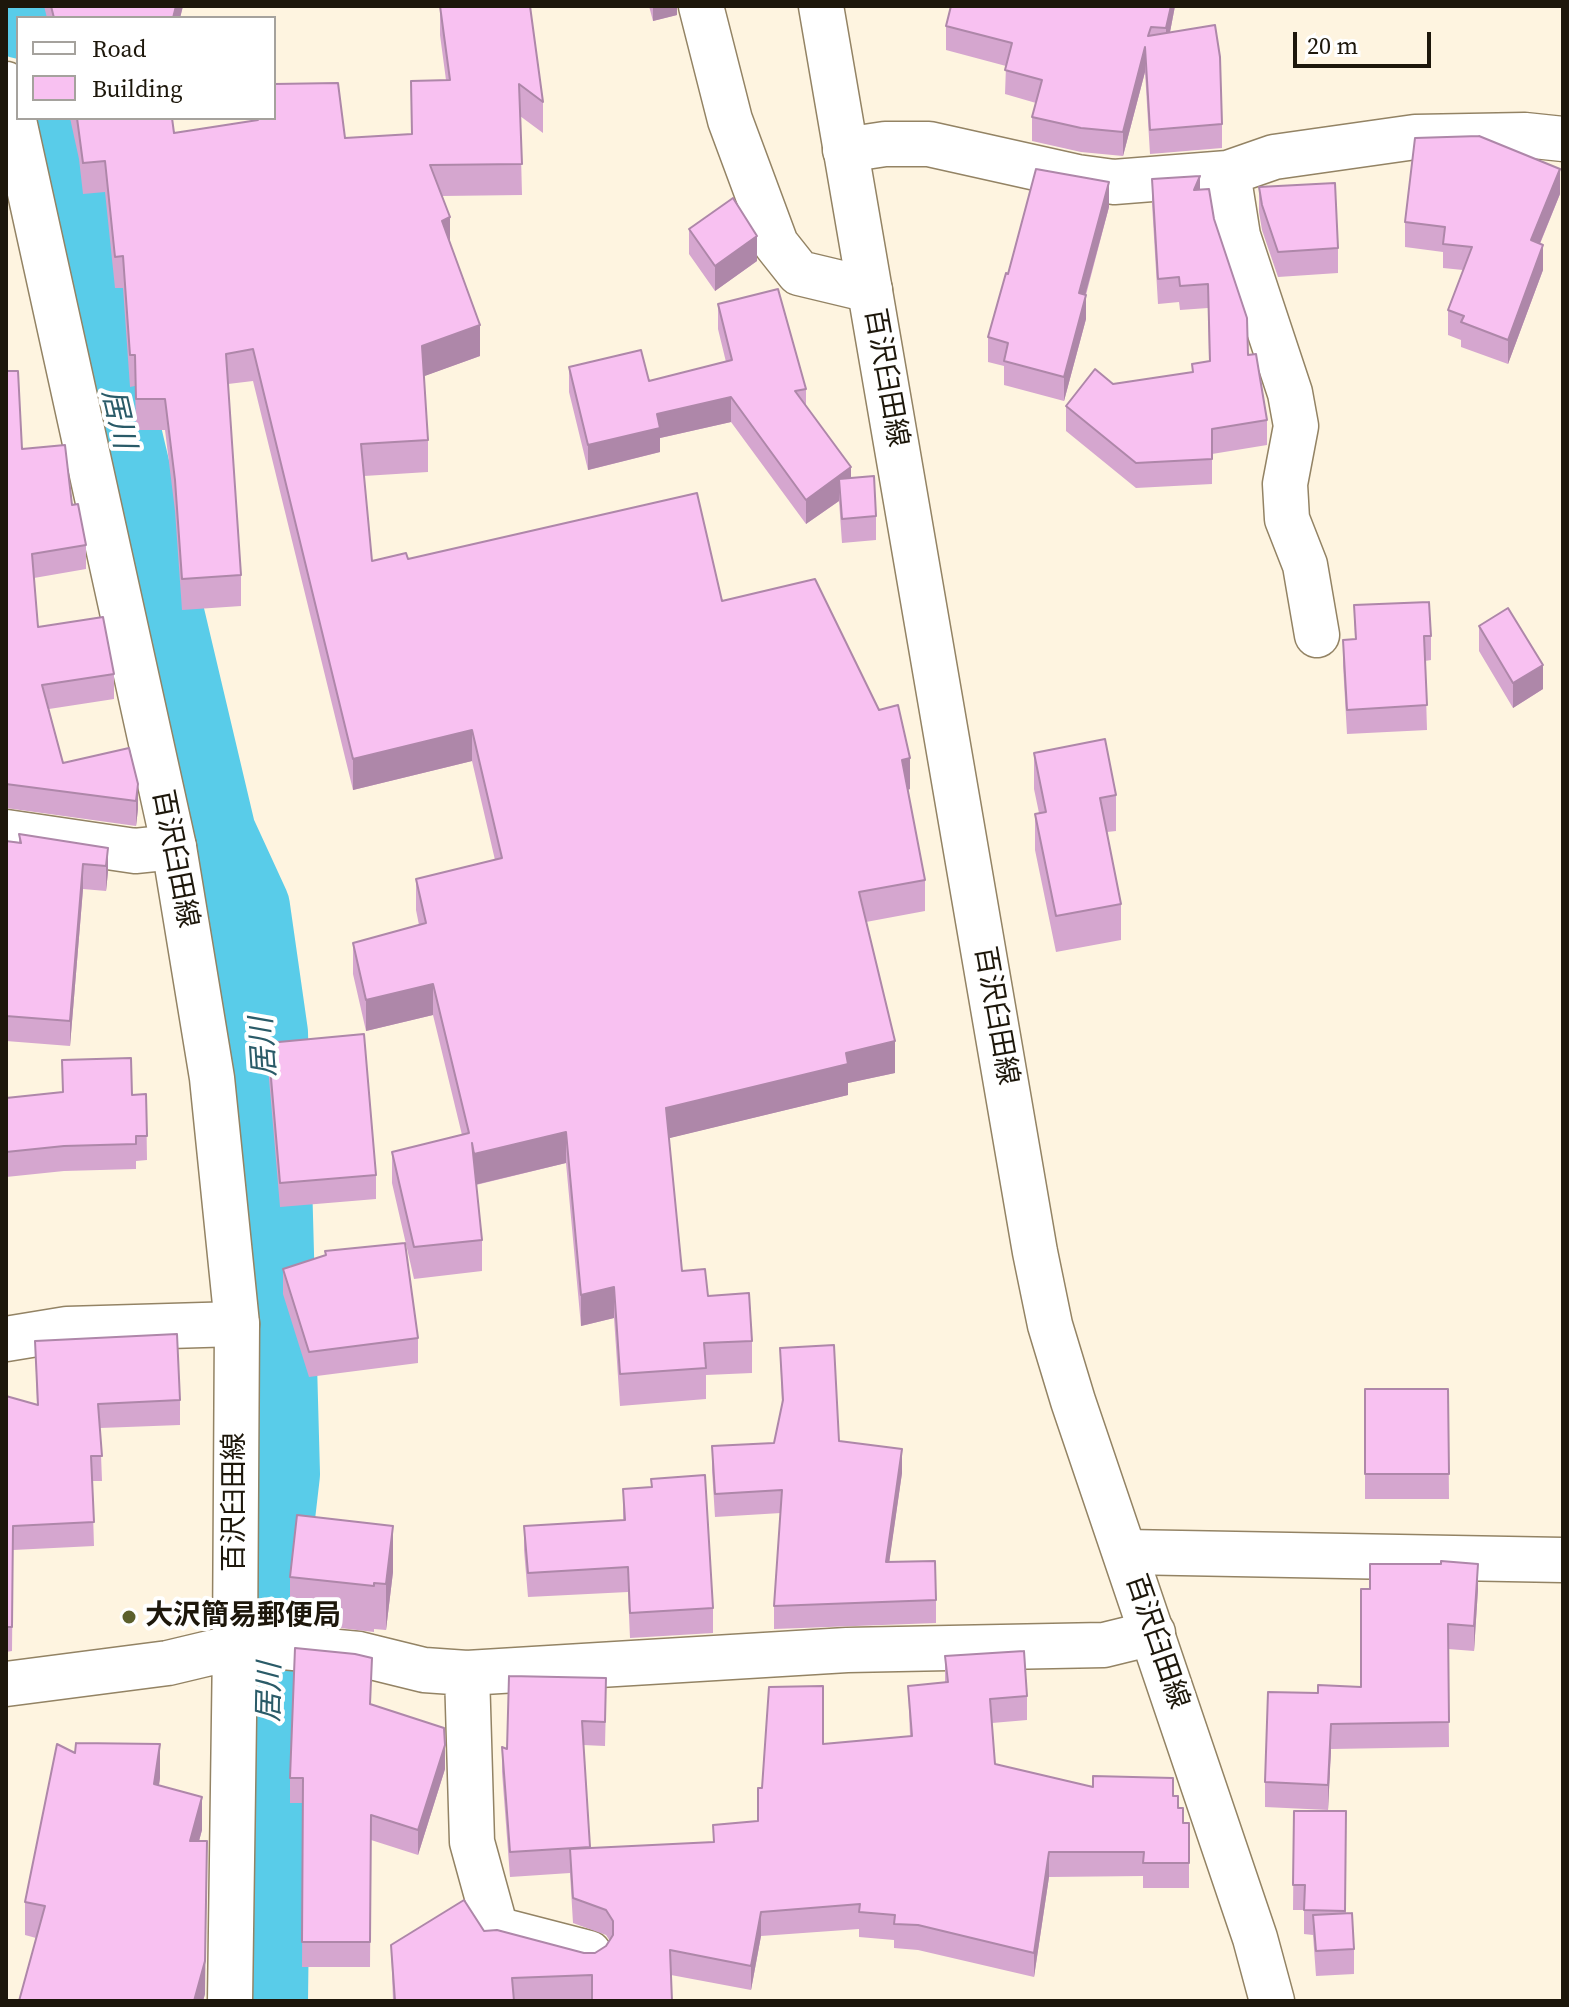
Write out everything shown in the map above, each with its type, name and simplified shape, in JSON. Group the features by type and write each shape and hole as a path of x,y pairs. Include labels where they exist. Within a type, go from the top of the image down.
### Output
{"street":[{"path":"701,6 730,120 776,244 799,273 870,290"},
{"name":"百沢臼田線","path":"821,6 1050,1325 1255,1938 1272,2001"},
{"name":"百沢臼田線","path":"6,84 174,847 212,1078 237,1324 255,1647 230,2001"},
{"path":"845,150 885,144 929,144 1077,177 1114,182 1228,173 1274,157 1402,138 1525,135 1563,139"},
{"path":"1228,173 1238,236 1290,393 1296,426 1285,484 1287,519 1305,565 1317,635"},
{"path":"6,832 135,851 174,847"},
{"path":"6,1339 67,1329 237,1324"},
{"path":"1126,1552 1563,1560"},
{"path":"6,1684 168,1663 255,1647 359,1654 424,1670 467,1673 847,1650 1104,1645 1153,1633"},
{"path":"467,1673 472,1842 496,1929 589,1953"}],"building":[{"path":"51,6 176,6 174,16 54,16"},
{"path":"440,6 530,6 543,102 519,84 522,164 430,165 450,217 442,221 480,325 422,346 428,440 361,444 372,561 406,553 408,559 697,493 722,601 815,579 879,710 898,705 910,758 902,760 925,880 859,892 895,1041 846,1053 848,1064 666,1108 682,1271 705,1269 708,1296 749,1293 752,1341 704,1343 706,1368 620,1374 614,1287 581,1295 566,1132 474,1154 472,1143 482,1240 414,1247 392,1152 469,1133 433,984 366,1000 353,943 426,923 416,879 502,858 472,730 353,759 253,349 226,354 241,575 182,579 165,399 136,399 135,355 130,355 123,256 115,257 105,161 83,163 77,120 172,120 174,133 276,120 276,84 338,83 345,138 412,134 411,81 450,80"},
{"path":"951,6 1171,6 1166,28 1151,27 1148,36 1215,25 1220,57 1222,124 1150,130 1145,47 1123,132 1081,128 1032,117 1042,80 1005,70 1012,43 946,26"},
{"path":"1479,136 1560,169 1531,240 1543,245 1508,340 1461,322 1464,316 1448,310 1472,247 1443,244 1445,227 1405,222 1415,138"},
{"path":"1036,169 1109,182 1079,293 1086,295 1064,377 1004,361 1008,343 988,337"},
{"path":"1200,176 1194,190 1209,189 1214,219 1247,318 1248,355 1256,354 1267,420 1212,429 1212,459 1136,463 1066,406 1095,369 1113,384 1193,372 1192,364 1210,361 1208,284 1180,286 1179,277 1158,279 1152,179"},
{"path":"1335,183 1338,248 1278,252 1259,187"},
{"path":"733,198 757,236 715,266 689,229"},
{"path":"778,289 806,389 795,391 851,467 806,500 731,397 657,414 660,428 588,445 569,367 641,350 649,381 732,360 718,304"},
{"path":"6,371 18,371 22,449 65,445 72,505 78,504 86,545 32,554 38,627 103,617 114,674 42,685 63,763 129,748 138,784 136,801 6,784"},
{"path":"874,476 876,516 842,519 839,479"},
{"path":"1429,602 1431,636 1424,636 1427,705 1347,710 1343,640 1356,639 1354,605"},
{"path":"1508,608 1543,665 1513,683 1479,626"},
{"path":"1105,739 1116,795 1100,798 1121,904 1056,916 1035,814 1046,812 1034,753"},
{"path":"19,834 108,848 106,866 83,864 70,1021 6,1016 6,841 21,843"},
{"path":"364,1034 376,1175 280,1183 268,1043"},
{"path":"131,1058 132,1095 146,1094 147,1136 136,1136 136,1144 64,1146 6,1152 6,1098 63,1092 62,1060"},
{"path":"405,1243 418,1338 309,1352 283,1269 326,1255 325,1251"},
{"path":"177,1334 180,1400 98,1404 102,1456 91,1456 94,1522 13,1526 12,1627 6,1627 6,1396 38,1405 35,1341"},
{"path":"834,1345 839,1441 902,1449 886,1562 935,1561 936,1600 774,1606 782,1490 715,1494 712,1446 774,1443 783,1400 780,1348"},
{"path":"1365,1389 1448,1389 1449,1474 1365,1474"},
{"path":"705,1475 713,1608 630,1613 628,1567 528,1573 524,1526 625,1520 623,1489 652,1487 651,1479"},
{"path":"297,1515 393,1526 386,1584 374,1583 374,1586 290,1577"},
{"path":"1441,1561 1478,1564 1474,1626 1448,1624 1449,1722 1331,1724 1328,1785 1265,1782 1268,1692 1318,1693 1318,1685 1361,1687 1361,1589 1370,1589 1370,1564 1441,1564"},
{"path":"295,1648 372,1658 370,1704 444,1728 445,1745 418,1830 371,1815 370,1942 302,1942 303,1778 290,1778"},
{"path":"1024,1651 1027,1696 990,1699 995,1764 1093,1787 1093,1776 1173,1778 1173,1796 1178,1796 1178,1808 1183,1808 1183,1823 1189,1823 1189,1863 1143,1863 1144,1852 1049,1852 1034,1953 918,1925 894,1924 895,1915 859,1912 860,1904 761,1912 751,1966 670,1950 672,2001 592,2001 592,1975 512,1978 514,2001 395,2001 391,1945 464,1900 484,1931 497,1930 584,1953 595,1953 606,1946 613,1935 613,1921 606,1910 573,1898 570,1849 714,1842 713,1825 758,1821 758,1788 762,1788 769,1687 823,1686 823,1744 912,1736 908,1686 948,1682 945,1656"},
{"path":"509,1676 606,1678 605,1722 582,1721 590,1847 510,1852 502,1747 507,1749"},
{"path":"76,1743 160,1744 154,1784 202,1797 190,1841 207,1841 205,1961 194,2001 19,2001 45,1906 25,1902 57,1744 75,1753"},
{"path":"1294,1811 1346,1811 1345,1911 1304,1910 1305,1885 1293,1885"},
{"path":"1352,1913 1354,1949 1316,1951 1313,1915"}],"waterway":[{"name":"居川","path":"21,6 22,16"},
{"name":"居川","path":"46,120 215,833 249,907 267,1033 279,1474 266,1586 272,1596 267,2001"}],"place":[{"name":"大沢簡易郵便局","path":"129,1617"}]}
